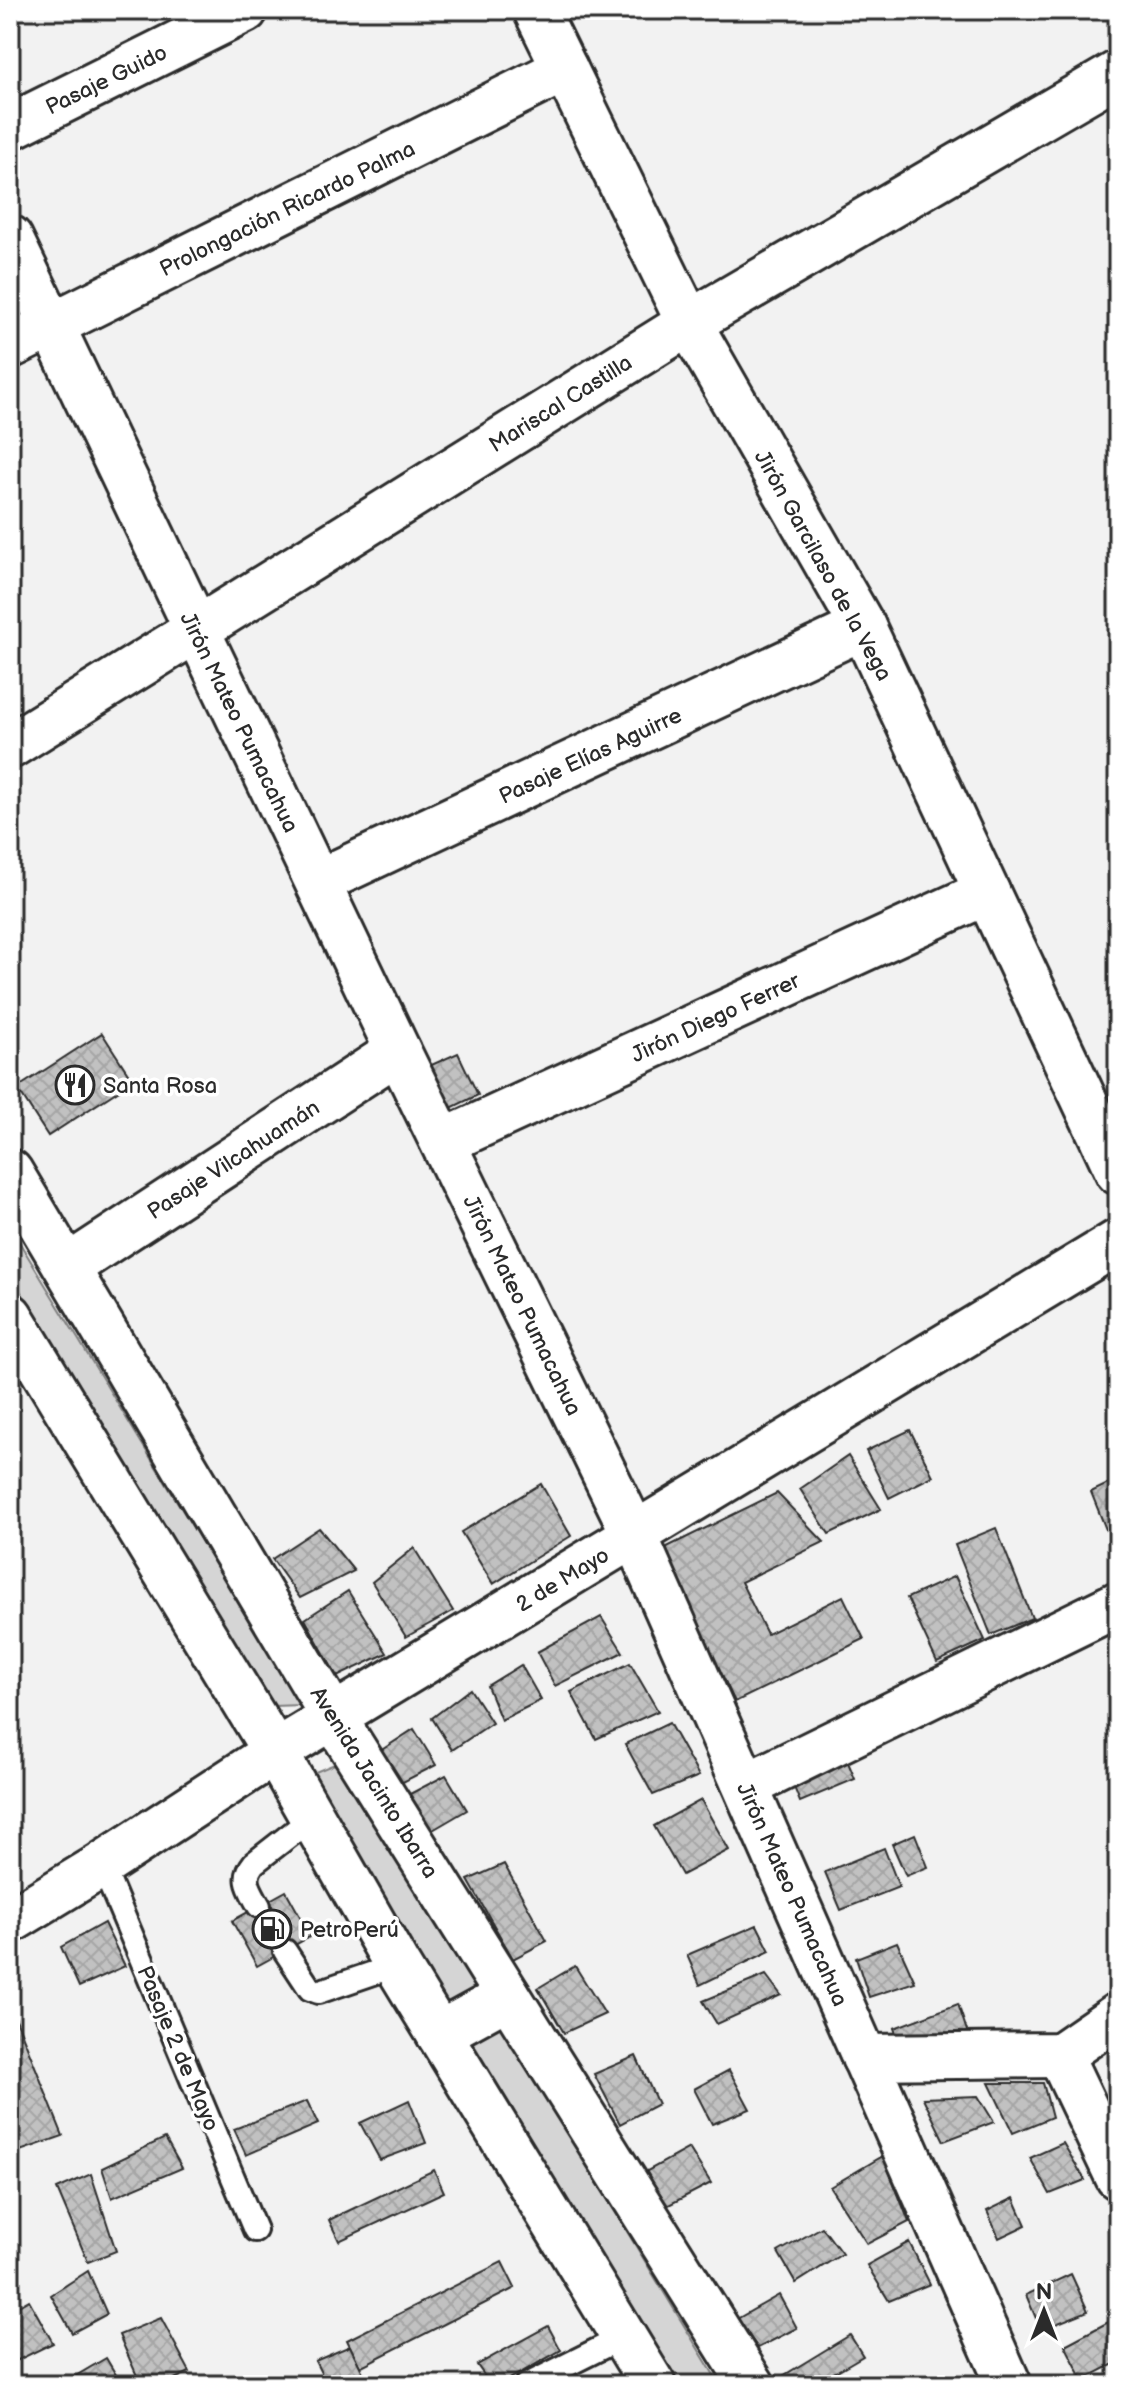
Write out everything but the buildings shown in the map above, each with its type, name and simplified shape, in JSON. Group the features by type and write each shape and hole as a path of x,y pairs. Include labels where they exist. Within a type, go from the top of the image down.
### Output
{"street":[{"name":"Pasaje Guido","path":"10,127 245,10"},
{"name":"Jirón Garcilaso de la Vega","path":"536,10 689,323 863,627 1118,1172"},
{"name":"Prolongación Ricardo Palma","path":"10,346 565,69"},
{"name":"Mariscal Castilla","path":"10,746 689,323 1118,73"},
{"name":"Jirón Mateo Pumacahua","path":"10,238 398,1051 634,1534 1009,2385"},
{"name":"Pasaje Elías Aguirre","path":"318,882 863,627"},
{"name":"Jirón Diego Ferrer","path":"443,1142 987,892"},
{"name":"Pasaje Vilcahuamán","path":"68,1267 398,1051"},
{"name":"Avenida Jacinto Ibarra","path":"10,1172 334,1718 752,2385"},
{"name":"2 de Mayo","path":"10,1921 275,1752 1118,1242"},
{"path":"10,1316 275,1752 397,1965 653,2385"},
{"path":"746,1786 1118,1604"},
{"path":"439,2034 508,1996"},
{"path":"864,2057 1060,2055 1118,2015"},
{"path":"1060,2055 1118,2177"}],"lane":[{"path":"259,1906 245,1880 247,1871 313,1817"},
{"name":"Pasaje 2 de Mayo","path":"102,1865 255,2230"},
{"path":"285,1951 310,1989 318,1992 397,1965"},
{"path":"527,2385 623,2337"}],"shaded area":[{"path":"10,1227 301,1705 272,1706 10,1274"},
{"path":"342,1761 720,2385 680,2385 526,2136 308,1775"}],"place":[{"name":"Santa Rosa","path":"75,1085"},
{"name":"PetroPerú","path":"272,1929"}]}
